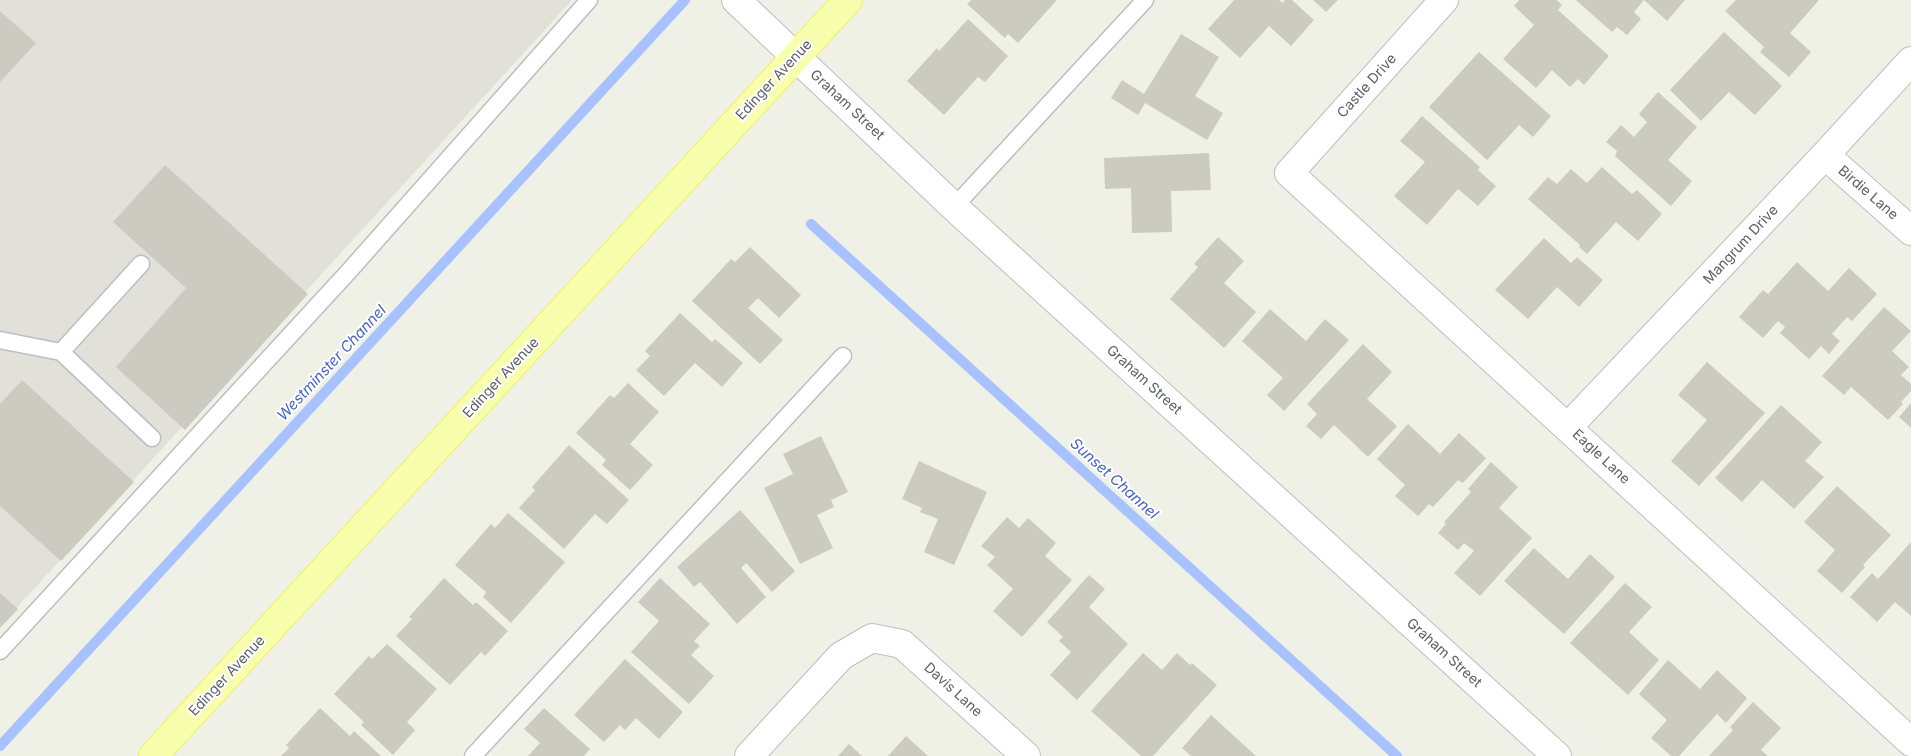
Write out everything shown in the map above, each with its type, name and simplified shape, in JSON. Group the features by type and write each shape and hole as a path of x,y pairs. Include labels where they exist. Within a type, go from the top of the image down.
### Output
{"main road":[{"name":"Edinger Avenue","path":"154,756 848,0"}],"street":[{"name":"Castle Drive","path":"1289,173 1444,0"},
{"name":"Graham Street","path":"745,8 954,206 1557,756"},
{"name":"Mangrum Drive","path":"1568,427 1825,155 1911,61"},
{"name":"Birdie Lane","path":"1825,155 1911,231"},
{"name":"Eagle Lane","path":"1289,173 1911,742"},
{"name":"Davis Lane","path":"750,756 841,656 872,638 902,644 1026,756"}],"lane":[{"path":"0,652 350,270 589,0"},
{"path":"954,206 1144,0"},
{"path":"61,352 141,264"},
{"path":"0,340 61,352 152,438"},
{"path":"473,756 843,356"}],"shaded area":[{"path":"0,0 572,0 0,626"}],"building":[{"path":"971,0 1057,0 1018,43 1008,34 1005,38 967,4"},
{"path":"1234,0 1279,0 1283,3 1285,0 1292,0 1314,20 1291,46 1269,26 1240,58 1208,29"},
{"path":"1313,0 1338,0 1326,12"},
{"path":"1519,0 1557,0 1562,5 1558,10 1609,56 1584,85 1578,79 1570,87 1552,70 1536,88 1503,59 1534,25 1514,6"},
{"path":"1576,0 1644,0 1634,12 1641,19 1627,35 1617,27 1612,32"},
{"path":"1644,0 1685,0 1667,21"},
{"path":"1736,0 1819,0 1790,33 1811,52 1789,77 1760,52 1764,47 1725,11"},
{"path":"0,11 36,43 0,82"},
{"path":"968,19 1008,56 985,82 978,77 944,115 907,81 937,48 939,51"},
{"path":"1724,32 1782,86 1755,115 1729,92 1701,121 1670,90"},
{"path":"1181,34 1219,57 1195,96 1223,113 1207,140 1145,103 1138,115 1111,98 1122,80 1144,94"},
{"path":"1479,52 1551,116 1533,137 1519,125 1487,160 1429,107"},
{"path":"1658,92 1697,127 1668,160 1692,181 1671,206 1615,156 1617,151 1606,142 1621,125 1634,137 1647,122 1639,114"},
{"path":"1422,116 1480,167 1478,170 1496,186 1478,206 1458,189 1427,225 1394,196 1425,162 1400,141"},
{"path":"1209,153 1211,190 1171,191 1172,232 1132,233 1131,188 1105,189 1104,158"},
{"path":"165,165 308,294 185,430 116,367 186,288 113,222"},
{"path":"1602,167 1632,194 1637,190 1662,214 1638,241 1616,222 1587,254 1579,247 1580,245 1528,199 1548,177 1557,184 1571,169 1587,183"},
{"path":"1218,237 1244,261 1224,283 1256,312 1224,348 1170,299 1198,267 1194,264"},
{"path":"1544,238 1571,263 1577,257 1603,280 1579,307 1557,287 1528,319 1495,290"},
{"path":"750,247 801,295 779,318 758,298 748,308 783,340 760,364 692,301 731,259 735,262"},
{"path":"1797,262 1828,291 1849,268 1877,294 1852,321 1847,317 1832,334 1840,341 1829,354 1821,346 1809,359 1780,333 1785,327 1778,321 1763,338 1739,317 1763,290 1768,294"},
{"path":"1884,307 1911,331 1892,351 1909,367 1901,375 1911,384 1911,391 1901,402 1903,404 1888,420 1851,387 1844,395 1822,376"},
{"path":"1270,309 1306,341 1325,319 1349,340 1284,411 1267,395 1283,378 1242,341"},
{"path":"680,313 712,342 715,339 743,363 722,387 695,363 664,396 636,370 650,356 645,351"},
{"path":"1363,344 1392,372 1367,399 1397,426 1368,457 1334,425 1321,439 1306,426 1317,414 1307,404"},
{"path":"1707,362 1765,413 1699,486 1671,461 1707,420 1678,395"},
{"path":"22,380 134,482 61,561 0,506 0,404"},
{"path":"628,383 659,412 630,444 653,465 630,490 602,465 606,460 576,433 610,395 614,398"},
{"path":"1911,403 1911,428 1899,417"},
{"path":"1781,405 1822,442 1805,461 1824,477 1794,509 1762,480 1742,502 1715,478"},
{"path":"1408,424 1440,454 1459,433 1486,458 1463,483 1458,480 1433,507 1429,504 1418,516 1395,496 1405,485 1377,459"},
{"path":"821,436 848,492 831,500 834,507 817,515 833,548 800,564 764,488 793,474 783,454"},
{"path":"569,445 629,500 607,524 595,514 564,549 519,508 535,490 532,487"},
{"path":"919,461 987,492 954,565 924,552 938,519 920,512 922,508 902,499"},
{"path":"1491,462 1518,487 1499,508 1532,538 1480,596 1454,573 1474,551 1464,543 1458,550 1438,533 1446,524 1444,522 1471,492 1468,489"},
{"path":"1837,486 1891,535 1863,565 1865,567 1842,593 1817,571 1835,550 1804,522"},
{"path":"740,510 795,571 772,592 746,563 741,568 766,597 737,624 700,582 694,587 677,567"},
{"path":"508,513 565,562 511,623 483,597 486,592 455,565 491,524 495,528"},
{"path":"1007,517 1019,528 1028,518 1056,543 1045,556 1072,580 1022,637 993,611 1013,589 987,565 995,557 981,546"},
{"path":"1911,542 1911,616 1895,602 1877,622 1850,597 1872,573 1878,579"},
{"path":"1534,548 1568,579 1590,554 1615,577 1564,634 1504,581"},
{"path":"1089,575 1105,589 1089,607 1128,644 1077,700 1050,675 1071,652 1059,641 1063,637 1047,622"},
{"path":"444,578 473,605 476,602 508,631 485,656 481,652 450,685 396,636 412,619 409,617"},
{"path":"660,578 710,624 694,641 700,646 691,655 714,676 689,704 631,652 659,621 638,602"},
{"path":"1625,583 1652,607 1629,632 1659,660 1628,695 1570,643"},
{"path":"0,593 18,609 0,628"},
{"path":"387,644 437,689 407,722 415,730 393,755 361,725 364,722 334,694 369,656 372,659"},
{"path":"1143,653 1162,670 1177,653 1190,665 1192,663 1217,685 1153,756 1141,756 1091,711"},
{"path":"625,659 683,712 659,739 636,718 625,730 620,725 604,742 574,715"},
{"path":"1668,660 1700,689 1717,670 1747,698 1726,723 1717,714 1679,756 1671,756 1651,738 1667,720 1639,694"},
{"path":"1753,702 1781,728 1761,750 1768,756 1709,756 1733,730 1730,727"},
{"path":"320,708 350,736 354,731 381,756 281,756 289,748 286,745"},
{"path":"544,708 590,749 584,756 528,756 540,743 524,729"},
{"path":"1211,715 1256,756 1191,756 1182,748"},
{"path":"906,736 928,756 888,756"},
{"path":"849,744 862,756 838,756"}],"waterway":[{"name":"Westminster Channel","path":"0,746 685,0"},
{"name":"Sunset Channel","path":"811,224 1397,756"}]}
